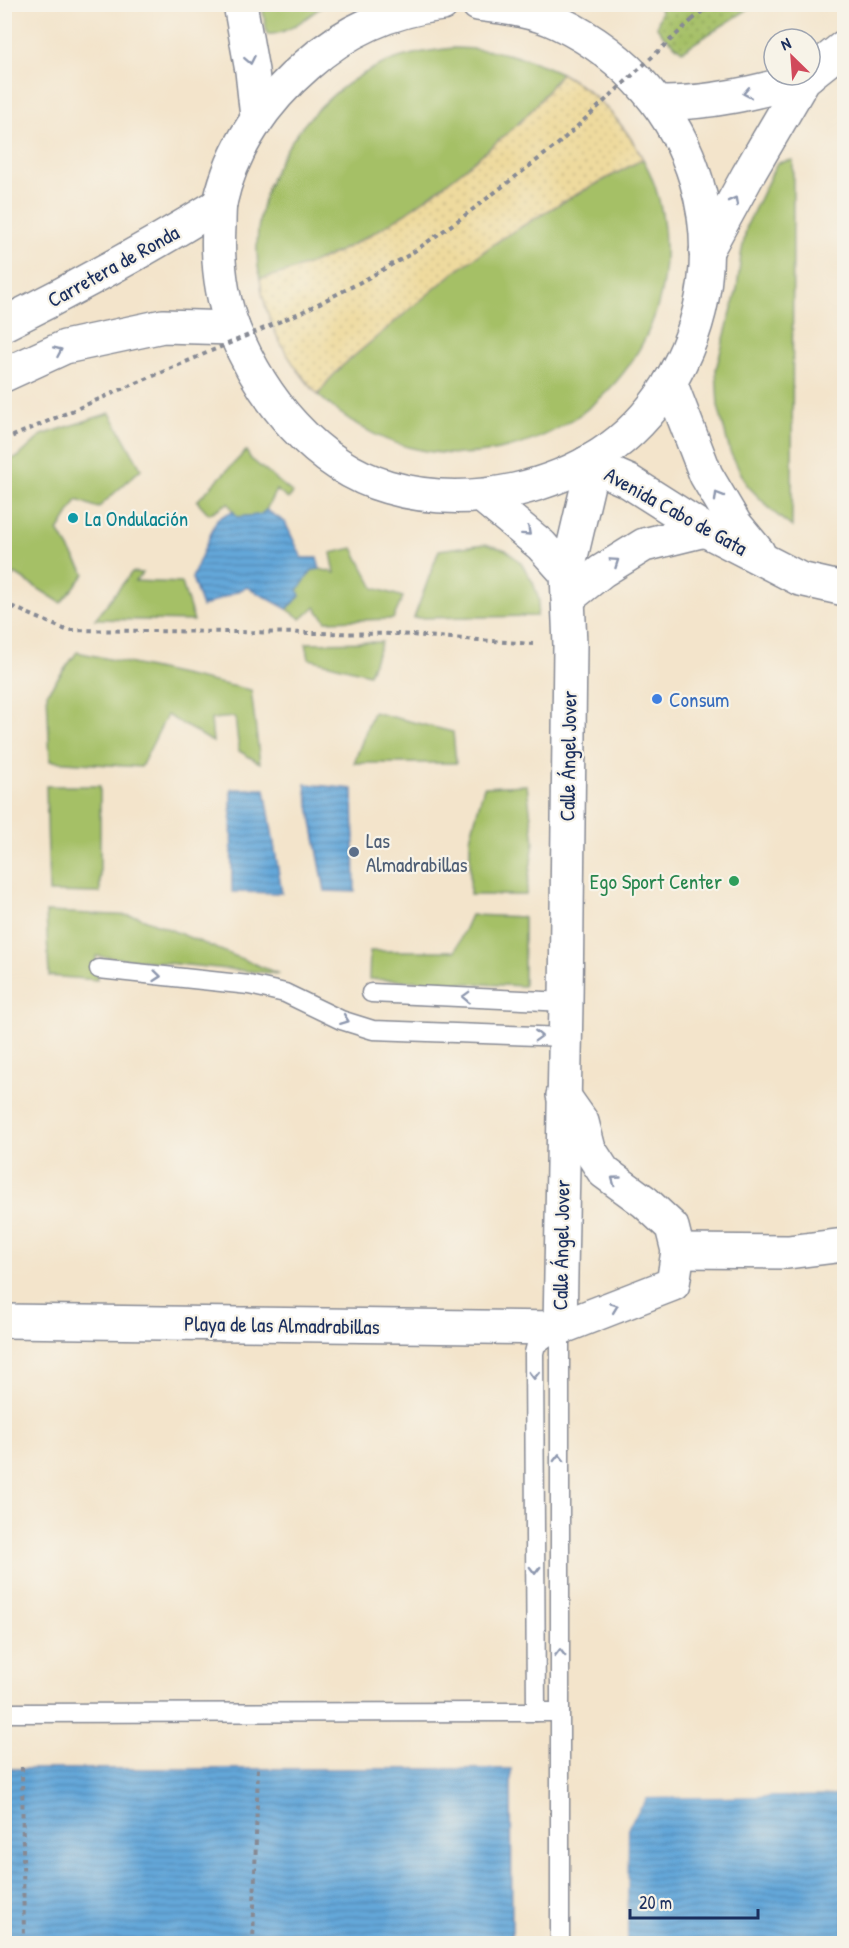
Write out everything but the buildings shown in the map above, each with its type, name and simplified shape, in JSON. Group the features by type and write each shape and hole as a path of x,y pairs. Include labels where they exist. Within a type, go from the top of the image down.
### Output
{"main road":[{"path":"240,4 252,71 257,117"},
{"path":"429,5 372,22 316,56 285,83 257,117 234,161 220,204 217,251 223,289 233,328 255,373 281,411 303,435 327,455 355,473 385,486 417,494 482,496 526,487 591,463 634,429 670,382 686,350 697,320 704,287 706,252 704,215 697,181 681,140 660,103 615,58 589,39 556,21 507,7 478,4"},
{"path":"581,4 589,39"},
{"path":"822,65 844,47"},
{"path":"660,103 686,104 765,87"},
{"path":"706,252 748,175 801,87"},
{"name":"Carretera de Ronda","path":"4,324 143,250 220,204"},
{"path":"4,375 65,347 163,326 233,328"},
{"name":"Avenida Cabo de Gata","path":"670,382 706,475 735,524 765,560"},
{"name":"Avenida Cabo de Gata","path":"591,463 628,481 705,530 800,579 844,589"},
{"name":"Calle Ángel Jover","path":"563,1095 582,1122 589,1149 604,1172 645,1202 672,1227 678,1251 673,1284 560,1328 563,1095 566,1037 568,586 591,463"},
{"path":"482,496 541,545 568,586 602,571 644,545 705,530"},
{"path":"678,1251 788,1252 844,1245"},
{"name":"Playa de las Almadrabillas","path":"4,1321 560,1328"}],"lane":[{"path":"99,969 249,985 285,993 341,1020 373,1030 566,1037"},
{"path":"371,993 566,1002"},
{"path":"560,1328 560,1944"},
{"path":"536,1712 534,1353 536,1346 560,1328"},
{"path":"4,1713 560,1712"}],"path":[{"path":"4,440 302,312 409,255 557,145 711,4"},
{"path":"4,603 66,630 398,634 534,644"},
{"path":"253,1944 258,1766"},
{"path":"22,1767 24,1944"}],"green space":[{"path":"262,4 325,5 283,32 267,34"},
{"path":"657,5 755,5 682,51 657,27 661,10"},
{"path":"453,48 508,54 561,73 540,101 516,125 435,192 408,211 352,245 322,259 291,271 260,279 257,247 260,215 269,184 283,155 301,128 323,104 347,84 374,68 403,57"},
{"path":"643,159 655,186 664,229 664,273 654,317 635,356 608,390 575,418 537,438 496,450 452,454 408,447 383,438 349,420 318,395 342,366 452,274 504,237 566,200"},
{"path":"793,160 792,527 772,511 747,485 730,452 718,406 716,369 737,289 747,225 777,163"},
{"path":"110,413 141,469 98,508 77,500 58,531 85,574 61,603 15,574 5,583 5,460 18,457 42,435"},
{"path":"246,451 251,459 293,493 288,499 276,490 266,510 260,515 237,517 228,503 209,514 197,501"},
{"path":"486,544 506,550 521,563 533,582 539,600 537,616 414,618 439,550"},
{"path":"353,548 374,588 403,597 393,619 326,621 315,607 301,619 287,609 300,596 297,590 312,570 320,569 335,573 331,553"},
{"path":"132,572 143,573 135,581 182,583 194,621 95,619"},
{"path":"382,642 369,674 309,659 306,643"},
{"path":"77,652 251,690 260,763 239,751 235,717 211,719 213,742 167,715 141,767 50,761 47,693"},
{"path":"373,712 453,732 456,763 354,763"},
{"path":"527,785 534,842 526,895 470,895 470,838 484,787"},
{"path":"46,786 100,786 100,893 49,892"},
{"path":"46,912 137,916 279,974 96,956 97,980 49,976"},
{"path":"471,915 524,917 524,986 369,979 370,951 455,951"}],"sand":[{"path":"561,73 586,90 608,110 627,133 643,159 566,200 504,237 452,274 342,366 318,395 297,369 280,342 267,311 260,279 291,271 322,259 352,245 408,211 435,192 516,125 540,101"}],"water":[{"path":"266,510 285,522 302,558 317,558 320,569 312,570 298,590 300,596 287,609 247,587 202,607 192,578 217,519 233,511 237,517 260,515"},
{"path":"305,784 353,789 355,892 325,891"},
{"path":"231,789 265,789 282,893 232,892"},
{"path":"5,1769 511,1769 512,1943 5,1943"},
{"path":"844,1795 844,1943 627,1944 628,1826 647,1798"}],"pier":[{"path":"844,1792 844,1795 647,1798 628,1826 627,1943 624,1944 625,1825 646,1796"}],"place":[{"name":"La Ondulación","path":"73,518"},
{"name":"Consum","path":"657,699"},
{"name":"Las Almadrabillas","path":"354,852"},
{"name":"Ego Sport Center","path":"734,881"}]}
